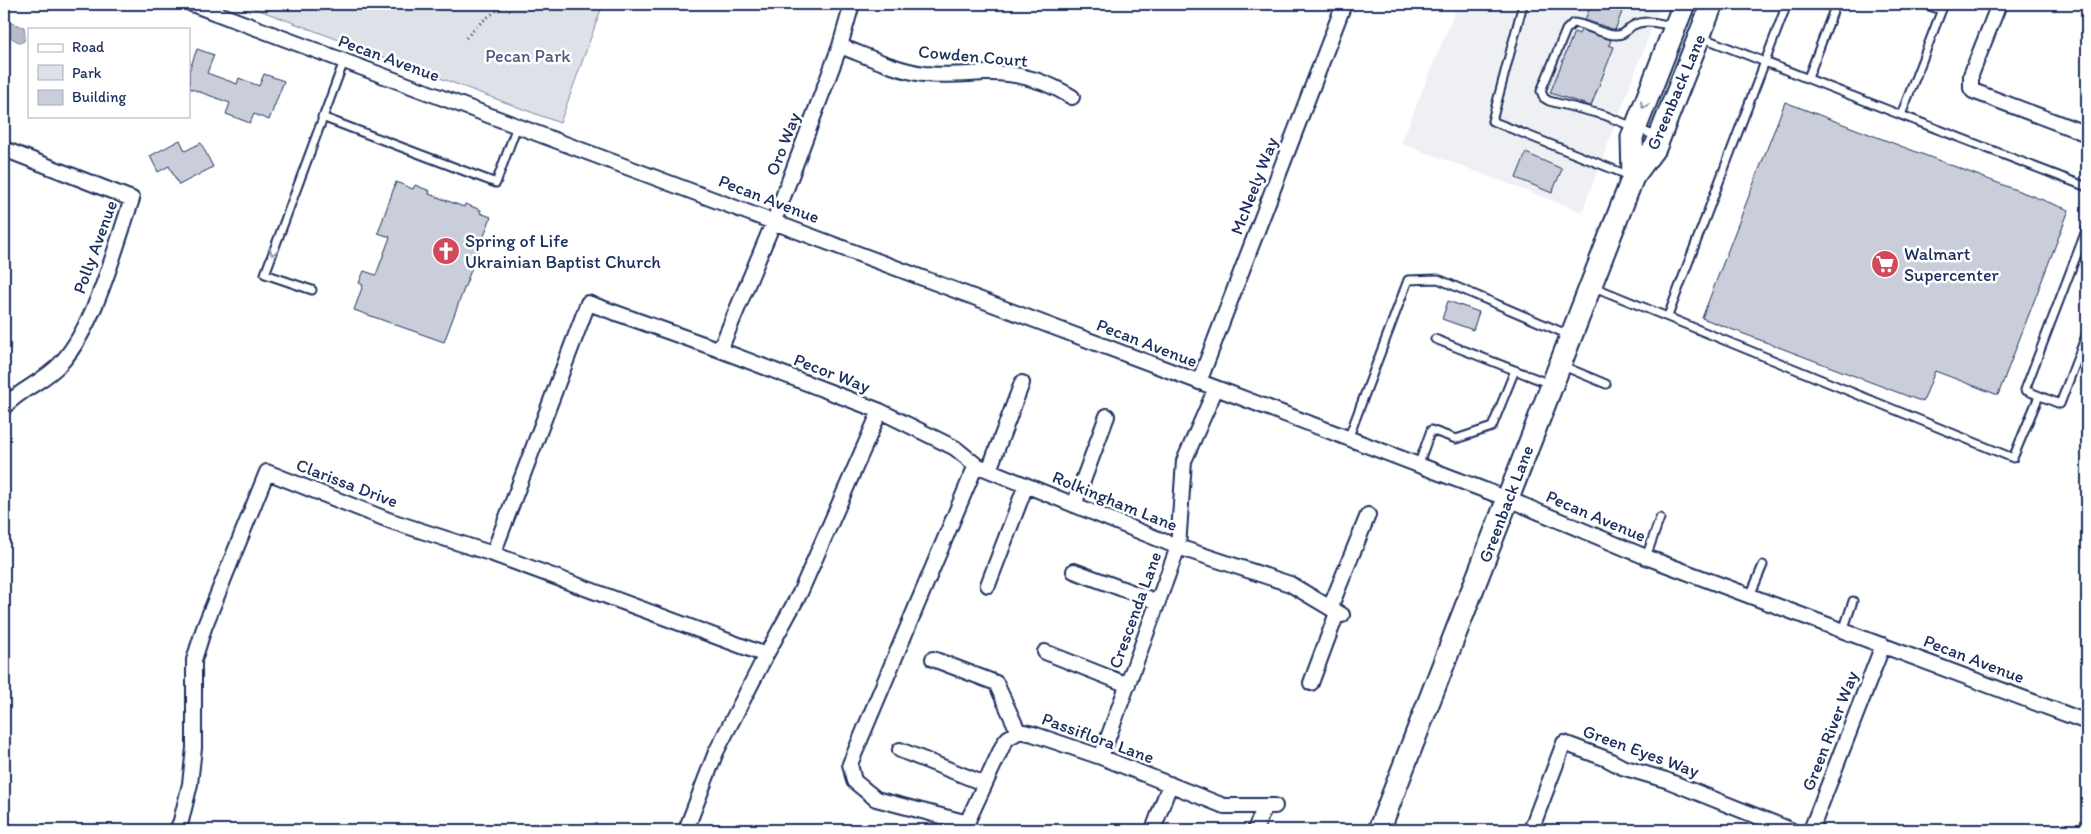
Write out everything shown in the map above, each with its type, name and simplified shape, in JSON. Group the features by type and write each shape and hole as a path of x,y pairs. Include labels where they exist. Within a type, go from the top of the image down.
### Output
{"main road":[{"name":"Greenback Lane","path":"1633,177 1632,137 1684,4"},
{"path":"1697,4 1694,22 1699,36"},
{"name":"Greenback Lane","path":"1379,830 1633,177 1656,146 1712,4"},
{"path":"1674,27 1679,49 1667,86 1674,101"}],"street":[{"name":"Pecan Avenue","path":"192,4 1216,388 1508,499 1646,557 2087,722"},
{"name":"Oro Way","path":"720,350 774,221 840,46 852,4"},
{"name":"McNeely Way","path":"1199,382 1344,4"},
{"path":"1999,4 1971,75 1971,88 1974,91 2087,134"},
{"name":"Cowden Court","path":"840,46 901,68 924,74 996,73 1026,78 1057,88 1072,97"},
{"name":"Polly Avenue","path":"4,149 132,199 100,294 75,346 46,378 10,400 4,407"},
{"name":"Pecor Way","path":"492,554 588,303 720,350 880,411 800,593 716,752 686,830"},
{"path":"966,826 876,799 854,780 850,764 1022,383"},
{"name":"Crescenda Lane","path":"1102,757 1178,547 1184,461 1216,388"},
{"name":"Rolkingham Lane","path":"880,411 955,448 983,467 1178,547 1290,584 1336,612"},
{"path":"1074,505 1107,416"},
{"name":"Clarissa Drive","path":"177,830 190,784 194,748 194,660 204,628 266,472 391,521 492,554 766,655"},
{"path":"988,585 1026,485"},
{"path":"1311,683 1368,515"},
{"path":"1074,571 1158,602"},
{"name":"Green River Way","path":"1811,830 1883,645"},
{"path":"1045,652 1128,684"},
{"path":"933,659 996,683 1018,731"},
{"name":"Passiflora Lane","path":"966,826 1004,744 1018,731 1028,732 1102,757 1224,806 1270,806 1255,830"},
{"name":"Green Eyes Way","path":"1531,830 1564,743 1607,759 1622,767 1666,780 1791,830"},
{"path":"900,750 985,784"},
{"path":"1153,830 1170,784"}],"lane":[{"path":"1523,4 1492,121 1633,177"},
{"path":"1668,316 1787,4"},
{"path":"1808,78 1836,4"},
{"path":"1900,115 1942,7 1924,4"},
{"path":"1660,137 1604,116 1549,101 1544,98 1541,91 1566,30 1573,23 1615,35 1624,34 1632,26 1644,22 1657,22 1674,27"},
{"path":"1699,36 2087,187"},
{"path":"312,290 265,274 344,61"},
{"path":"322,117 496,183 517,126"},
{"path":"2087,228 2025,390 2060,404 2087,333"},
{"path":"1348,439 1408,280 1438,279 1572,336"},
{"path":"1591,286 2013,458 2039,396"},
{"path":"1435,339 1553,385"},
{"path":"1561,364 1606,384"},
{"path":"1418,466 1431,430 1456,439 1492,427 1515,370"},
{"path":"1646,557 1660,518"},
{"path":"1750,596 1763,565"},
{"path":"1842,631 1853,601"}],"path":[{"path":"466,38 479,24 506,4"}],"shaded area":[{"path":"1458,4 1661,4 1582,212 1401,143"}],"green space":[{"name":"Pecan Park","path":"243,4 603,4 560,123"}],"water":[{"path":"8,22 24,27 24,41 20,43 4,31"}],"building":[{"path":"1591,4 1625,4 1615,30 1585,20"},
{"path":"1581,30 1611,40 1609,45 1614,47 1591,106 1550,93 1574,32 1579,34"},
{"path":"197,49 214,55 207,73 237,84 239,78 259,86 264,74 284,81 269,120 254,114 250,123 226,114 230,103 190,88 190,68"},
{"name":"Walmart Supercenter","path":"1785,102 2069,210 1998,395 1935,371 1923,402 1702,318"},
{"path":"180,140 185,151 201,143 213,167 179,185 169,166 158,172 150,156"},
{"path":"1526,153 1562,169 1552,193 1516,178"},
{"name":"Spring of Life Ukrainian Baptist Church","path":"396,182 413,189 415,185 430,191 429,194 464,207 465,204 481,210 480,213 491,217 444,342 354,310 363,285 359,283 364,271 376,275 390,237 378,233"},
{"path":"1448,301 1479,312 1473,330 1442,319"}],"place":[{"name":"Spring of Life Ukrainian Baptist Church","path":"446,251"},
{"name":"Walmart Supercenter","path":"1885,264"}]}
